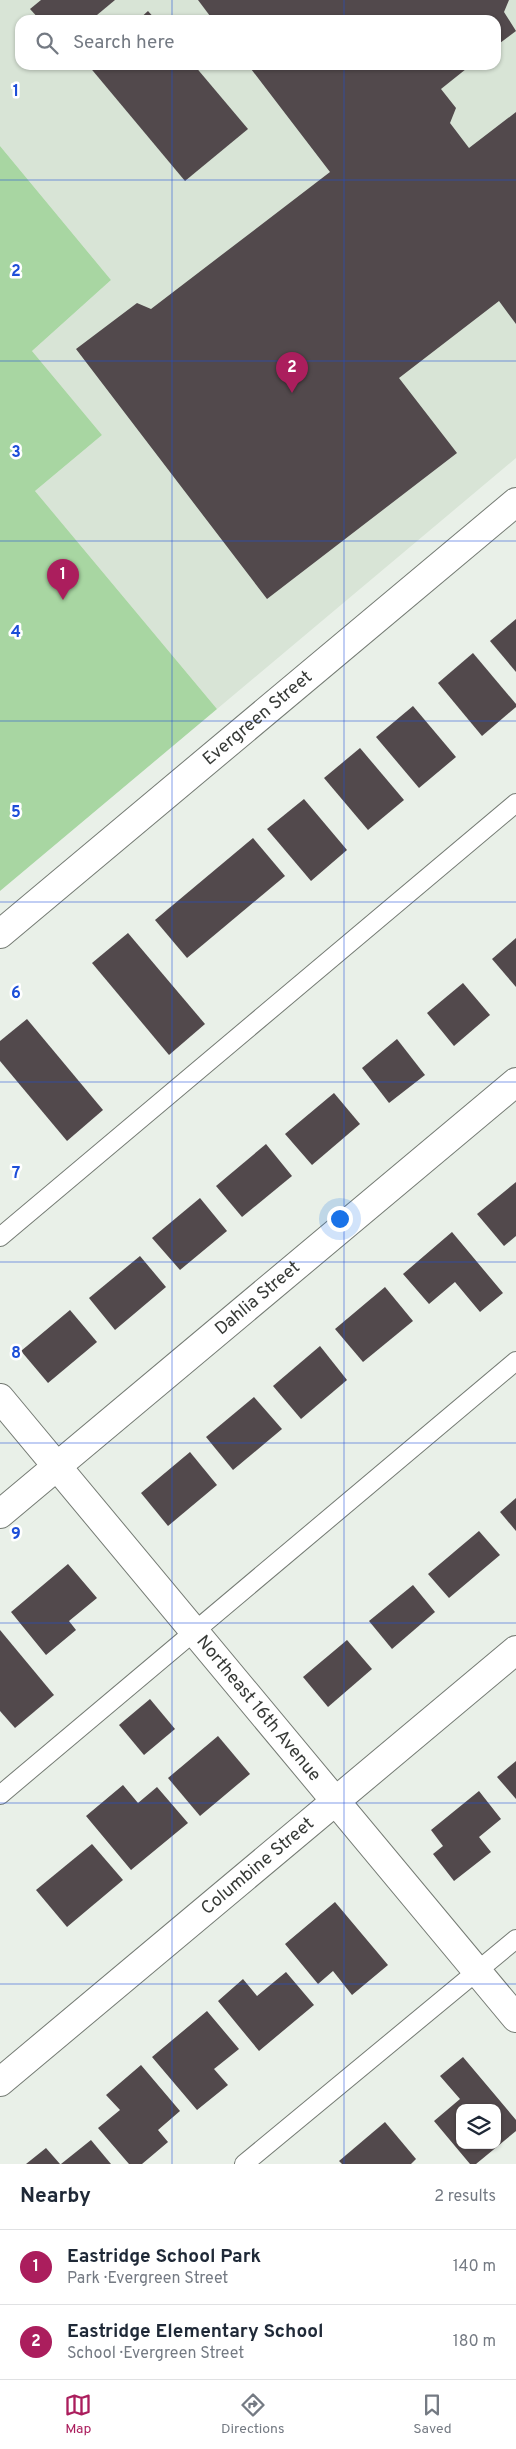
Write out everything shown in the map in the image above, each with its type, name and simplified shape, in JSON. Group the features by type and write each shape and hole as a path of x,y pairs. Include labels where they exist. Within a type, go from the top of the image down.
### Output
{"street":[{"name":"Evergreen Street","path":"0,934 516,502"},
{"name":"Dahlia Street","path":"0,1514 516,1082"},
{"name":"Northeast 16th Avenue","path":"0,1398 334,1802 516,2018"},
{"name":"Columbine Street","path":"0,2082 516,1650"}],"lane":[{"path":"0,1237 516,803"},
{"path":"0,1795 516,1361"},
{"path":"244,2164 516,1939"}],"shaded area":[{"path":"0,0 516,0 516,458 217,709 35,491 102,435 32,351 111,280 0,146"}],"green space":[{"path":"0,146 111,280 32,351 102,435 35,491 217,709 0,891"}],"building":[{"path":"41,0 115,0 97,15 35,15 30,9"},
{"path":"198,0 509,0 504,12 516,31 501,42 501,15 209,15"},
{"path":"148,11 152,15 144,15"},
{"path":"92,70 198,70 248,129 185,181"},
{"path":"252,70 465,70 441,89 456,108 450,123 469,148 516,112 516,324 499,301 399,378 457,453 267,599 76,349 137,303 151,309 330,172"},
{"path":"516,619 516,672 490,641"},
{"path":"473,653 516,704 516,707 482,736 438,683"},
{"path":"413,706 456,757 419,788 376,737"},
{"path":"360,748 404,800 368,830 324,778"},
{"path":"304,799 347,850 311,881 267,829"},
{"path":"253,838 285,876 187,958 155,920"},
{"path":"128,933 205,1024 169,1055 92,963"},
{"path":"516,938 516,987 492,959"},
{"path":"463,983 490,1015 454,1046 427,1013"},
{"path":"27,1019 103,1110 67,1141 0,1061 0,1041"},
{"path":"397,1039 425,1075 389,1103 362,1068"},
{"path":"334,1093 360,1124 312,1165 285,1134"},
{"path":"266,1144 292,1176 242,1217 216,1186"},
{"path":"516,1182 516,1236 504,1246 477,1214"},
{"path":"200,1198 227,1231 180,1270 152,1238"},
{"path":"452,1232 503,1293 480,1312 455,1282 429,1304 403,1274"},
{"path":"140,1256 166,1287 115,1330 89,1298"},
{"path":"385,1287 413,1321 363,1362 335,1329"},
{"path":"70,1310 97,1342 48,1383 21,1351"},
{"path":"320,1346 347,1380 301,1419 273,1386"},
{"path":"254,1397 282,1429 233,1470 206,1437"},
{"path":"190,1452 217,1485 168,1526 141,1493"},
{"path":"516,1498 516,1531 500,1512"},
{"path":"479,1531 500,1555 449,1598 428,1574"},
{"path":"68,1564 97,1598 69,1621 76,1630 46,1655 11,1612"},
{"path":"413,1585 435,1612 392,1649 369,1621"},
{"path":"0,1630 54,1695 15,1728 0,1711"},
{"path":"347,1640 372,1669 328,1707 303,1677"},
{"path":"150,1699 175,1729 144,1755 119,1725"},
{"path":"218,1736 250,1774 200,1816 168,1778"},
{"path":"516,1761 516,1799 497,1777"},
{"path":"123,1785 138,1803 157,1787 188,1823 131,1870 86,1816"},
{"path":"479,1791 501,1819 479,1837 491,1852 454,1881 433,1854 443,1846 431,1830"},
{"path":"92,1844 123,1880 67,1927 36,1890"},
{"path":"335,1902 388,1965 352,1995 333,1971 318,1984 285,1944"},
{"path":"286,1972 314,2005 259,2051 218,2001 243,1979 257,1996"},
{"path":"207,2011 239,2049 214,2069 228,2085 197,2110 152,2057"},
{"path":"463,2057 516,2120 516,2131 501,2143 501,2104 456,2104 456,2147 434,2121 460,2099 440,2076"},
{"path":"141,2065 180,2111 158,2130 168,2142 142,2164 129,2164 98,2128 120,2110 106,2095"},
{"path":"385,2122 416,2159 411,2164 342,2164 339,2161"},
{"path":"91,2140 111,2164 61,2164"},
{"path":"46,2148 60,2164 26,2164"},
{"path":"457,2149 494,2149 476,2164 470,2164"}],"place":[{"name":"Eastridge Elementary School","path":"292,393"},
{"name":"Eastridge School Park","path":"63,600"}]}
